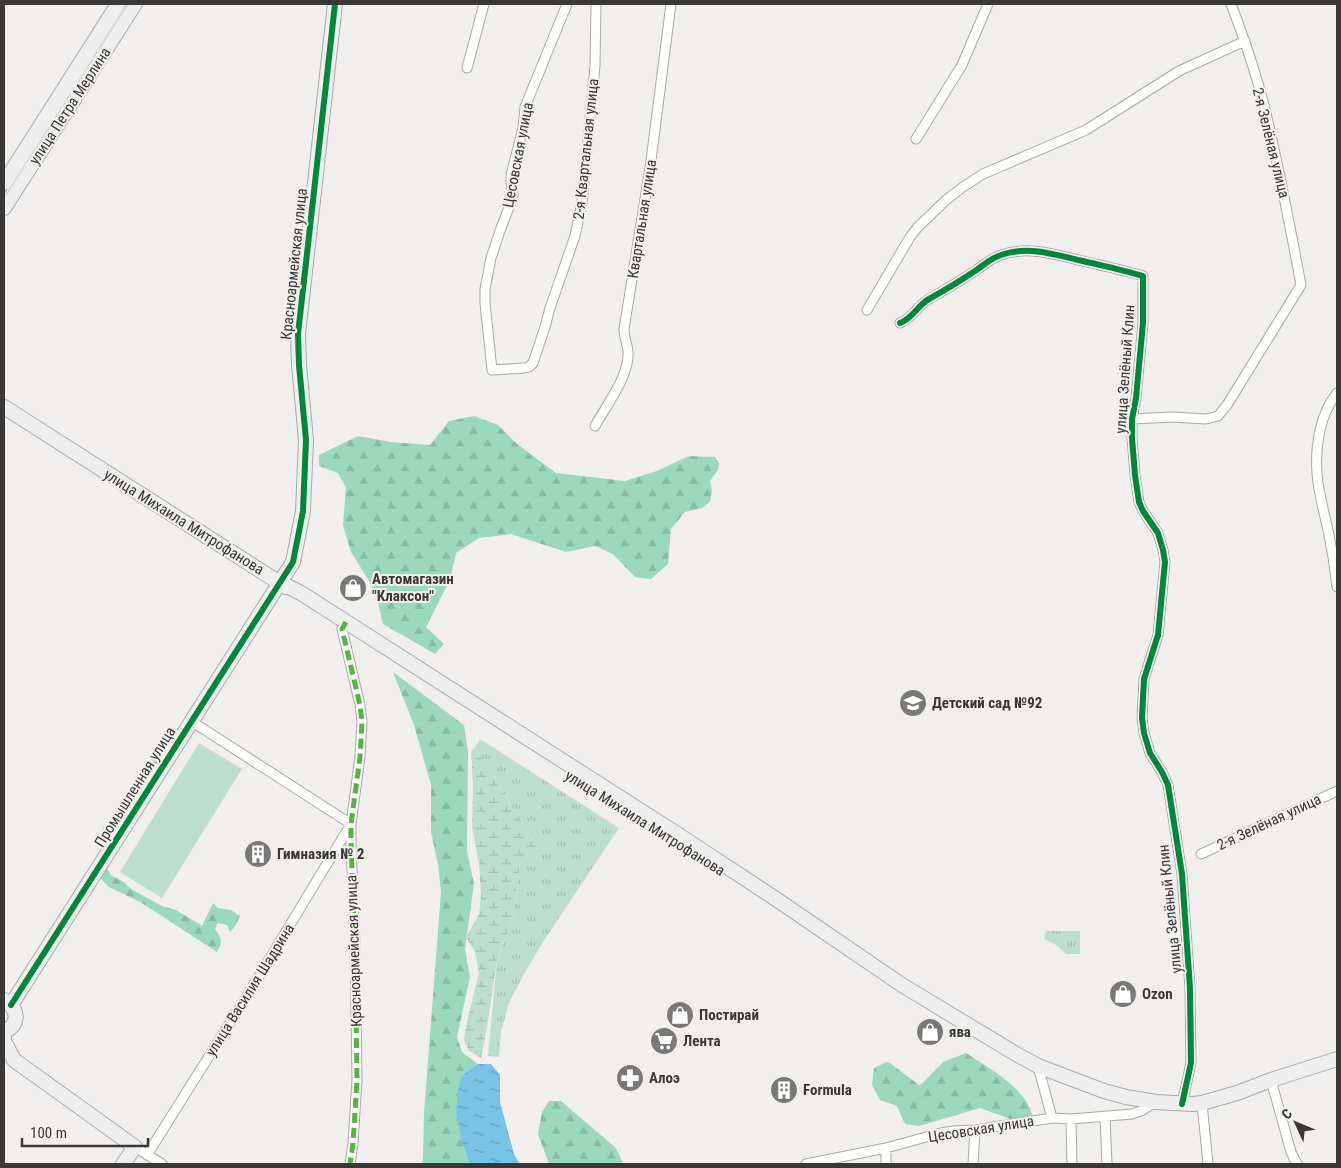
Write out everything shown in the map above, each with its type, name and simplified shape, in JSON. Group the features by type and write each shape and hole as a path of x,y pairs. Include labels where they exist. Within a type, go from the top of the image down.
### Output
{"main road":[{"name":"улица Петра Мерлина","path":"4,184 118,4"},
{"name":"улица Петра Мерлина","path":"4,208 135,4"},
{"name":"Красноармейская улица","path":"279,582 293,560 302,511 306,440 298,334 335,4"},
{"name":"улица Михаила Митрофанова","path":"4,399 88,461"},
{"name":"улица Михаила Митрофанова","path":"4,407 535,748 677,834 902,985 1038,1066 1104,1091 1126,1097 1182,1104 1202,1102 1237,1093 1337,1059"},
{"path":"293,560 292,573 302,593"},
{"name":"улица Михаила Митрофанова","path":"279,582 302,593 344,624"},
{"name":"Промышленная улица","path":"6,1002 192,721 279,582"},
{"path":"4,1032 14,1024 16,1018 15,1010 6,1002"},
{"path":"4,1037 4,1041 14,1060"},
{"path":"4,1046 14,1060 135,1147 123,1164"}],"street":[{"path":"467,68 484,4"},
{"name":"Цесовская улица","path":"492,370 485,297 491,258 512,202 513,195 510,182 523,128 525,107 567,4"},
{"name":"2-я Квартальная улица","path":"492,370 525,368 530,367 533,363 575,236 582,203 595,66 596,4"},
{"name":"Квартальная улица","path":"595,426 623,377 628,362 624,329 650,168 671,4"},
{"path":"916,139 962,65 988,4"},
{"name":"2-я Зелёная улица","path":"1231,4 1245,41 1267,117 1286,203 1301,285"},
{"path":"867,310 918,226 963,187 983,174 1086,130 1179,71 1245,41"},
{"name":"улица Зелёный Клин","path":"900,323 926,301 992,258 1002,254 1030,250 1045,251 1143,276 1143,323 1136,398 1132,419 1134,468 1139,502 1158,532 1165,562 1158,635 1144,679 1142,718 1150,753 1168,785 1182,874 1190,988 1191,1063 1182,1104"},
{"name":"улица Зелёный Клин","path":"1132,419 1172,417 1199,419 1211,418 1220,414 1301,285"},
{"path":"1337,393 1321,424 1317,453 1317,475 1337,587"},
{"name":"Красноармейская улица","path":"344,624 344,635 362,716 360,757 350,844 355,945 357,1080 354,1143 350,1164"},
{"path":"192,721 351,824"},
{"name":"2-я Зелёная улица","path":"1201,854 1337,791"},
{"name":"улица Василия Шадрина","path":"147,1155 255,983 351,824"},
{"path":"1038,1066 1052,1118"},
{"path":"1271,1080 1291,1152 1297,1164"},
{"name":"Цесовская улица","path":"806,1164 886,1148 954,1131 975,1130 1052,1118 1072,1119 1132,1114 1156,1102"},
{"path":"1202,1102 1208,1164"},
{"path":"1105,1117 1107,1164"},
{"path":"1072,1119 1072,1164"},
{"path":"973,1164 975,1130"},
{"path":"135,1147 162,1164"},
{"path":"886,1148 886,1164"}],"green space":[{"path":"474,416 498,425 517,444 556,473 625,481 657,471 689,456 715,457 719,463 718,470 710,481 712,491 710,502 702,508 685,512 671,529 668,564 651,579 635,577 613,554 595,546 566,552 511,534 479,538 456,553 450,580 426,627 444,644 435,654 383,624 377,599 369,581 351,552 343,525 346,488 338,473 319,466 319,455 358,436 391,442 430,445 449,421"},
{"path":"393,672 464,725 468,752 467,851 474,884 465,949 470,977 457,1037 462,1052 478,1064 465,1073 463,1146 470,1164 422,1164 424,1113 441,892 438,864 431,832 431,785 414,725"},
{"path":"480,739 619,828 525,972 509,1003 501,1032 499,1057 488,1056 497,960 513,918 520,863 538,848 475,747"},
{"path":"199,743 242,769 162,898 120,872"},
{"path":"475,747 538,848 520,863 513,918 497,960 481,1058 469,1051 464,1041 479,973 475,952 466,937 479,914 481,895 479,864 472,827 473,785 471,752"},
{"path":"154,751 158,751 163,756 110,838 104,835 102,832 103,827 106,824 113,824 153,761 148,756"},
{"path":"107,868 111,875 124,882 131,889 162,906 176,910 202,926 213,903 218,908 231,910 240,916 230,932 227,925 218,923 215,929 221,943 217,952 140,902 109,887 99,877 103,869"},
{"path":"1046,931 1080,931 1080,954 1066,954 1056,945 1044,939"},
{"path":"966,1053 999,1074 1014,1087 1026,1101 1033,1116 1010,1119 980,1108 919,1126 905,1124 897,1106 880,1100 872,1085 874,1068 886,1062 919,1085 943,1062"},
{"path":"549,1101 561,1101 616,1148 623,1164 549,1164 538,1134 542,1112"}],"water":[{"path":"478,1064 491,1064 500,1075 500,1102 514,1154 520,1164 470,1164 463,1146 456,1112 459,1083 465,1073"}],"tram line":[{"path":"4,198 128,4"}],"marked path":[{"path":"346,622 342,629 360,705 362,722 360,757 351,824 357,1080 350,1164"}],"cycle path":[{"path":"11,1005 293,562 303,511 306,440 298,334 335,4"},
{"path":"900,323 905,321 929,299 994,258 1011,252 1032,251 1053,254 1143,276 1143,323 1136,398 1132,419 1132,438 1139,502 1158,533 1165,562 1158,635 1144,679 1142,718 1150,753 1168,785 1182,874 1190,988 1191,1063 1182,1104"}],"place":[{"name":"Автомагазин \"Клаксон\"","path":"353,588"},
{"name":"Детский сад №92","path":"913,703"},
{"name":"Гимназия № 2","path":"258,854"},
{"name":"Ozon","path":"1123,994"},
{"name":"Постирай","path":"680,1015"},
{"name":"ява","path":"930,1032"},
{"name":"Лента","path":"664,1041"},
{"name":"Алоэ","path":"630,1078"},
{"name":"Formula","path":"784,1090"}]}
